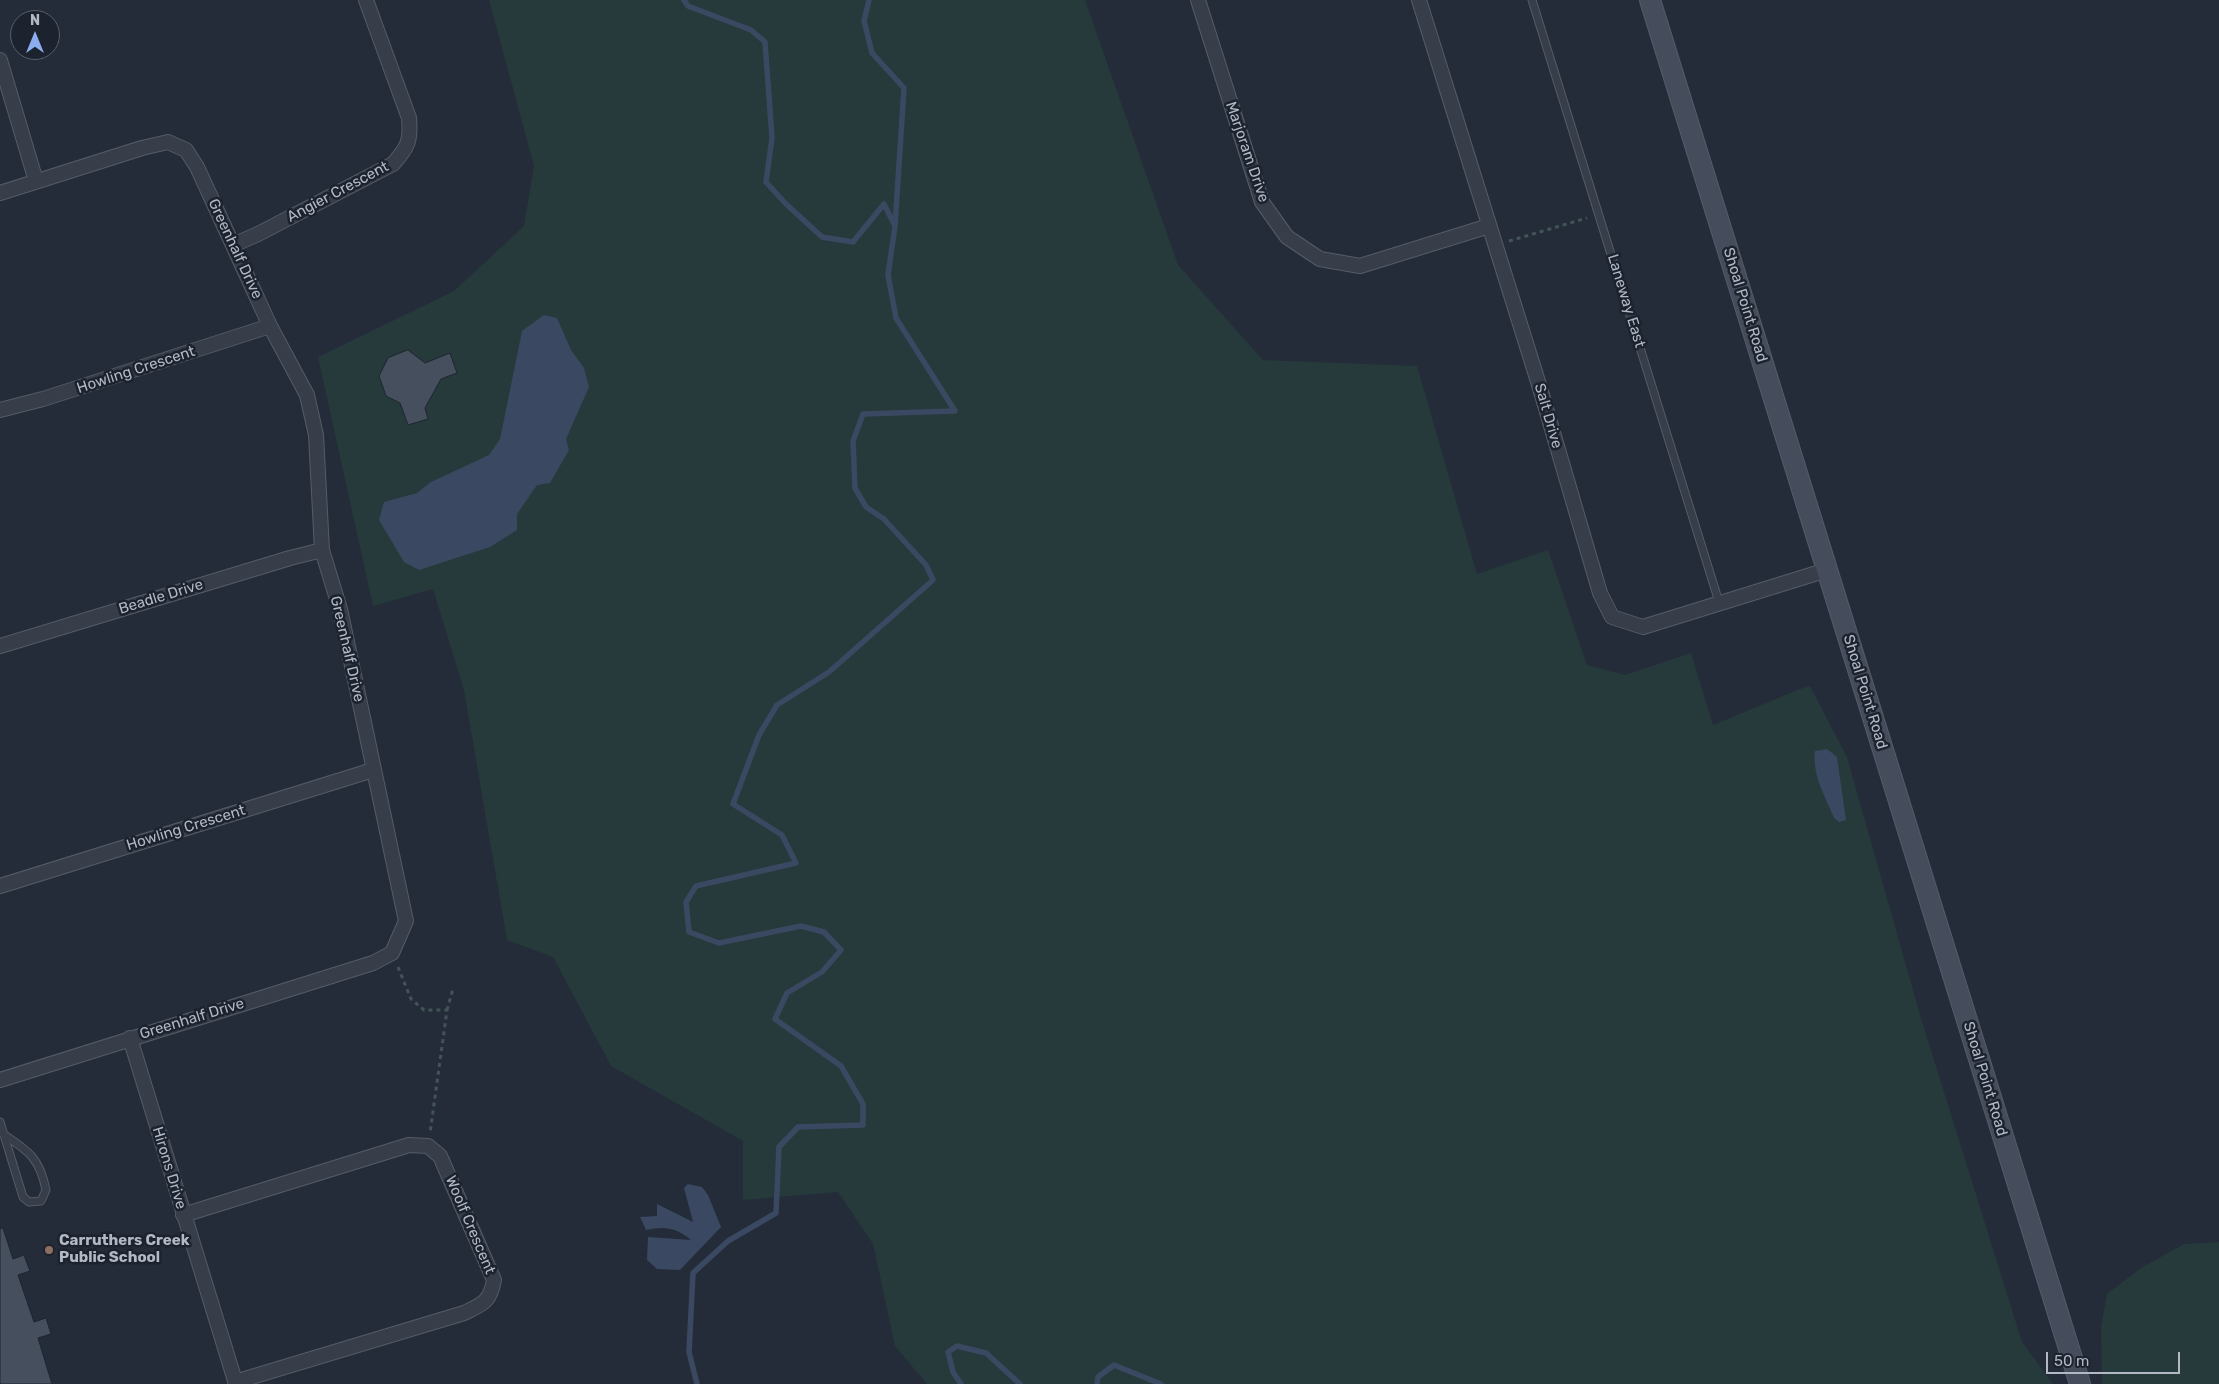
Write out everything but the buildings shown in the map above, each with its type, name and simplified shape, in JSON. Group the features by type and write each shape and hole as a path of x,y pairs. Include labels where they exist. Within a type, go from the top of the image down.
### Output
{"street":[{"name":"Angier Crescent","path":"233,245 393,164 406,149 410,135 409,118 366,0"},
{"name":"Marjoram Drive","path":"1198,0 1262,202 1288,237 1320,259 1360,266 1488,226"},
{"name":"Salt Drive","path":"1419,0 1540,388 1600,593 1612,617 1643,627 1827,570"},
{"name":"Shoal Point Road","path":"1650,0 2080,1384"},
{"path":"0,60 36,181"},
{"name":"Greenhalf Drive","path":"0,193 142,148 168,142 186,150 198,166 270,326 307,396 316,436 322,550 340,609 406,921 392,953 373,963 0,1080"},
{"name":"Howling Crescent","path":"0,410 43,399 270,326"},
{"name":"Beadle Drive","path":"0,646 322,550"},
{"name":"Howling Crescent","path":"0,886 373,770"},
{"name":"Hirons Drive","path":"130,1038 235,1383"},
{"path":"183,1215 409,1145 428,1146"},
{"name":"Woolf Crescent","path":"235,1383 464,1312 482,1304 492,1295 494,1280 460,1199 440,1156 428,1146"}],"lane":[{"name":"Laneway East","path":"1532,0 1719,602"},
{"path":"0,1122 2,1135 23,1197 29,1202 41,1201 46,1190 39,1166 26,1149 2,1135"}],"path":[{"path":"1506,242 1599,214"},
{"path":"392,953 411,999 424,1010 447,1010"},
{"path":"428,1146 447,1010 453,989"}],"shaded area":[{"path":"489,0 1085,0 1178,265 1263,360 1417,366 1477,574 1548,550 1587,665 1625,675 1691,653 1713,725 1810,686 1847,757 1920,1015 2022,1342 2053,1384 927,1384 895,1346 873,1244 838,1192 743,1200 743,1141 611,1066 553,957 507,940 464,690 433,589 373,606 318,357 454,291 524,226 534,166"},
{"path":"2219,1242 2219,1384 2102,1384 2101,1328 2107,1294 2141,1268 2184,1244"}],"water":[{"path":"544,315 557,318 571,350 584,368 589,387 566,439 569,450 550,483 537,485 517,514 517,530 490,547 419,570 404,562 379,520 384,502 417,493 431,482 489,455 500,439 522,331"},
{"path":"1827,749 1837,757 1846,820 1839,822 1834,818 1815,768 1815,751"},
{"path":"688,1184 702,1187 708,1195 721,1227 680,1270 657,1269 647,1260 648,1237 691,1240 675,1230 659,1228 646,1230 640,1217 657,1216 657,1204 693,1222 684,1188"}],"waterway":[{"path":"684,0 688,6 751,30 765,42 772,138 766,182 785,203 822,237 853,242 884,204 894,224"},
{"path":"697,1384 689,1352 693,1273 728,1241 776,1213 779,1147 798,1127 863,1125 863,1104 841,1066 775,1019 787,993 822,972 841,950 824,932 801,926 719,943 689,932 686,902 696,886 796,863 782,835 733,804 759,735 777,705 829,672 933,580 926,565 884,519 866,507 855,488 853,441 863,414 955,411 896,318 888,275 895,226 904,88 872,53 864,21 869,0"},
{"path":"961,1384 953,1372 948,1352 957,1346 986,1353 1020,1384"},
{"path":"1097,1384 1098,1377 1114,1365 1161,1384"}],"place":[{"name":"Carruthers Creek Public School","path":"49,1250"}]}
